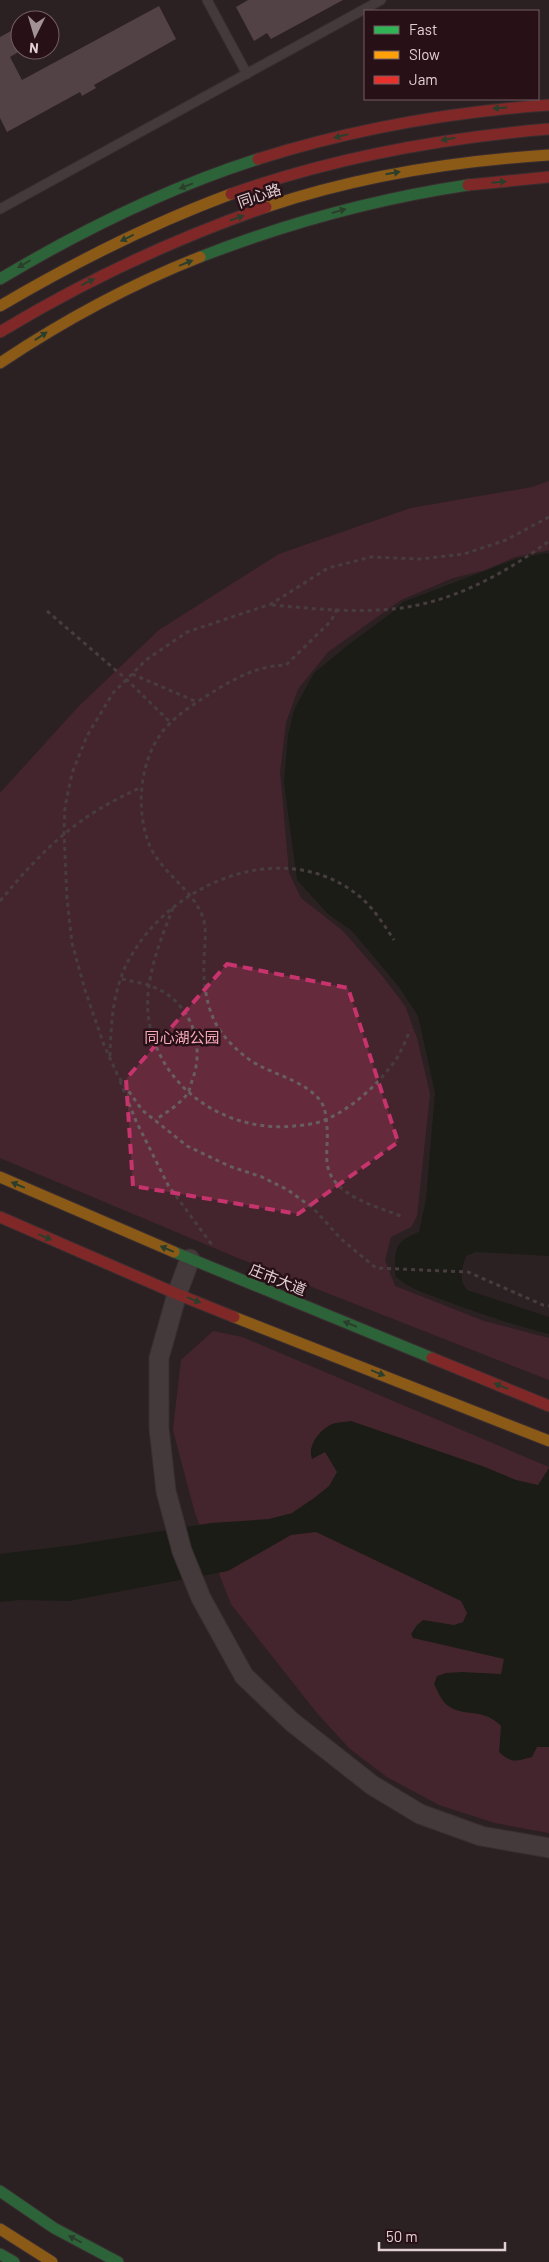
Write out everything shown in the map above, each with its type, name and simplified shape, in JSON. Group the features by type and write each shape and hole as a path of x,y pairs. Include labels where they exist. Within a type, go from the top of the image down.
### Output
{"street":[{"path":"0,278 139,204 278,152 402,122 486,109 549,105"},
{"name":"同心路","path":"0,306 44,278 147,228 209,202 294,174 381,151 457,138 549,130"},
{"name":"同心路","path":"0,332 42,304 114,269 197,232 290,199 377,176 452,162 549,155"},
{"path":"0,363 63,322 145,280 251,237 346,208 453,186 549,177"},
{"name":"庄市大道","path":"0,1177 228,1275 547,1405"},
{"path":"0,1217 177,1294 549,1441"},
{"path":"190,1259 177,1294 158,1358 160,1428 166,1491 182,1551 201,1598 244,1676 292,1722 372,1786 420,1814 481,1836 549,1848"},
{"path":"0,2192 54,2228 118,2262"},
{"path":"0,2229 52,2262"},
{"path":"0,2254 14,2262"}],"lane":[{"path":"207,0 248,74"},
{"path":"0,209 381,0"}],"path":[{"path":"228,1275 207,1237 168,1185 136,1122 85,990 72,943 66,899 65,807 76,764 92,727 113,693 146,660 187,632 271,604 328,568 371,557 420,559 464,554 506,540 549,517"},
{"path":"271,604 379,610 416,605 470,588 516,565 549,542"},
{"path":"337,609 331,621 286,665 268,666 240,675 197,703 160,734 148,758 142,787 142,817 148,842 162,867 189,896 203,919 206,937 204,986 212,1012 224,1036 258,1065 308,1088 321,1101 326,1120 327,1164 336,1183 348,1194 403,1216"},
{"path":"47,611 126,680 171,723"},
{"path":"132,674 197,703"},
{"path":"0,901 33,861 64,832 113,800 142,787"},
{"path":"110,1058 111,1026 116,991 130,957 149,929 173,908 213,881 246,870 278,868 312,872 336,882 359,896 378,917 394,940"},
{"path":"173,908 158,945 149,985 148,1013 154,1044 167,1067 188,1092 212,1111 250,1124 280,1127 309,1125 326,1120 351,1105 374,1086 396,1060 410,1030"},
{"path":"122,979 149,985 163,991 181,1007 193,1024 198,1048 195,1071 188,1092 175,1107 155,1120"},
{"path":"118,1076 142,1110 187,1146 229,1166 262,1177 288,1190 314,1209 341,1238 376,1268 468,1272 549,1306"}],"highlighted area":[{"path":"227,964 348,988 398,1142 298,1214 133,1186 126,1079"}],"green space":[{"name":"同心湖公园","path":"549,481 549,550 515,557 485,570 453,578 401,600 328,652 298,689 286,722 280,772 289,873 301,898 343,931 383,977 405,1006 417,1038 430,1094 417,1216 411,1227 391,1237 385,1260 395,1286 484,1321 549,1338 549,1380 238,1258 0,1158 0,793 79,706 159,630 279,554 411,508 532,487"},
{"path":"213,1331 242,1337 549,1467 549,1833 495,1823 439,1805 387,1777 350,1749 317,1713 231,1604 195,1513 173,1430 181,1360"}],"shaded area":[{"path":"549,554 549,1256 476,1252 466,1256 463,1265 462,1282 467,1290 549,1317 549,1334 522,1327 430,1295 412,1287 395,1276 397,1248 404,1239 419,1232 426,1199 435,1093 418,1016 399,987 352,931 328,914 297,880 284,783 288,735 294,710 314,673 403,602 516,559"},
{"path":"351,1421 485,1467 516,1480 538,1485 549,1468 549,1747 537,1747 532,1757 522,1760 511,1760 503,1756 499,1752 501,1726 495,1720 488,1717 462,1712 450,1707 442,1700 434,1684 437,1676 446,1673 501,1674 504,1659 413,1638 411,1634 423,1620 454,1625 463,1622 467,1613 461,1601 316,1532 291,1535 228,1571 69,1601 20,1600 0,1602 0,1554 74,1545 211,1523 269,1519 292,1513 329,1486 337,1472 325,1452 312,1459 311,1449 315,1439 330,1425"}],"building":[{"path":"248,0 343,0 271,39 267,33 254,41 236,7"},
{"path":"159,6 176,39 94,85 96,88 82,96 80,92 7,132 0,118 0,37 10,32 10,60 22,80"}],"traffic: fast":[{"path":"0,279 94,227 158,197 224,170 258,159"},
{"path":"200,257 266,233 365,205 468,185"},
{"path":"174,1252 432,1358"},
{"path":"0,2191 54,2228 118,2262"},
{"path":"0,2254 14,2262"}],"traffic: slow":[{"path":"266,207 336,187 406,172 477,161 549,155"},
{"path":"0,306 56,274 113,245 171,218 231,194"},
{"path":"0,363 97,305 148,279 200,257"},
{"path":"0,1177 174,1252"},
{"path":"234,1317 549,1441"},
{"path":"0,2229 52,2262"}],"traffic: jam":[{"path":"258,159 329,139 402,123 475,112 549,105"},
{"path":"231,194 309,170 388,151 468,138 549,129"},
{"path":"468,185 549,177"},
{"path":"0,332 64,295 130,262 196,233 266,207"},
{"path":"0,1217 234,1317"},
{"path":"432,1358 549,1406"}]}
